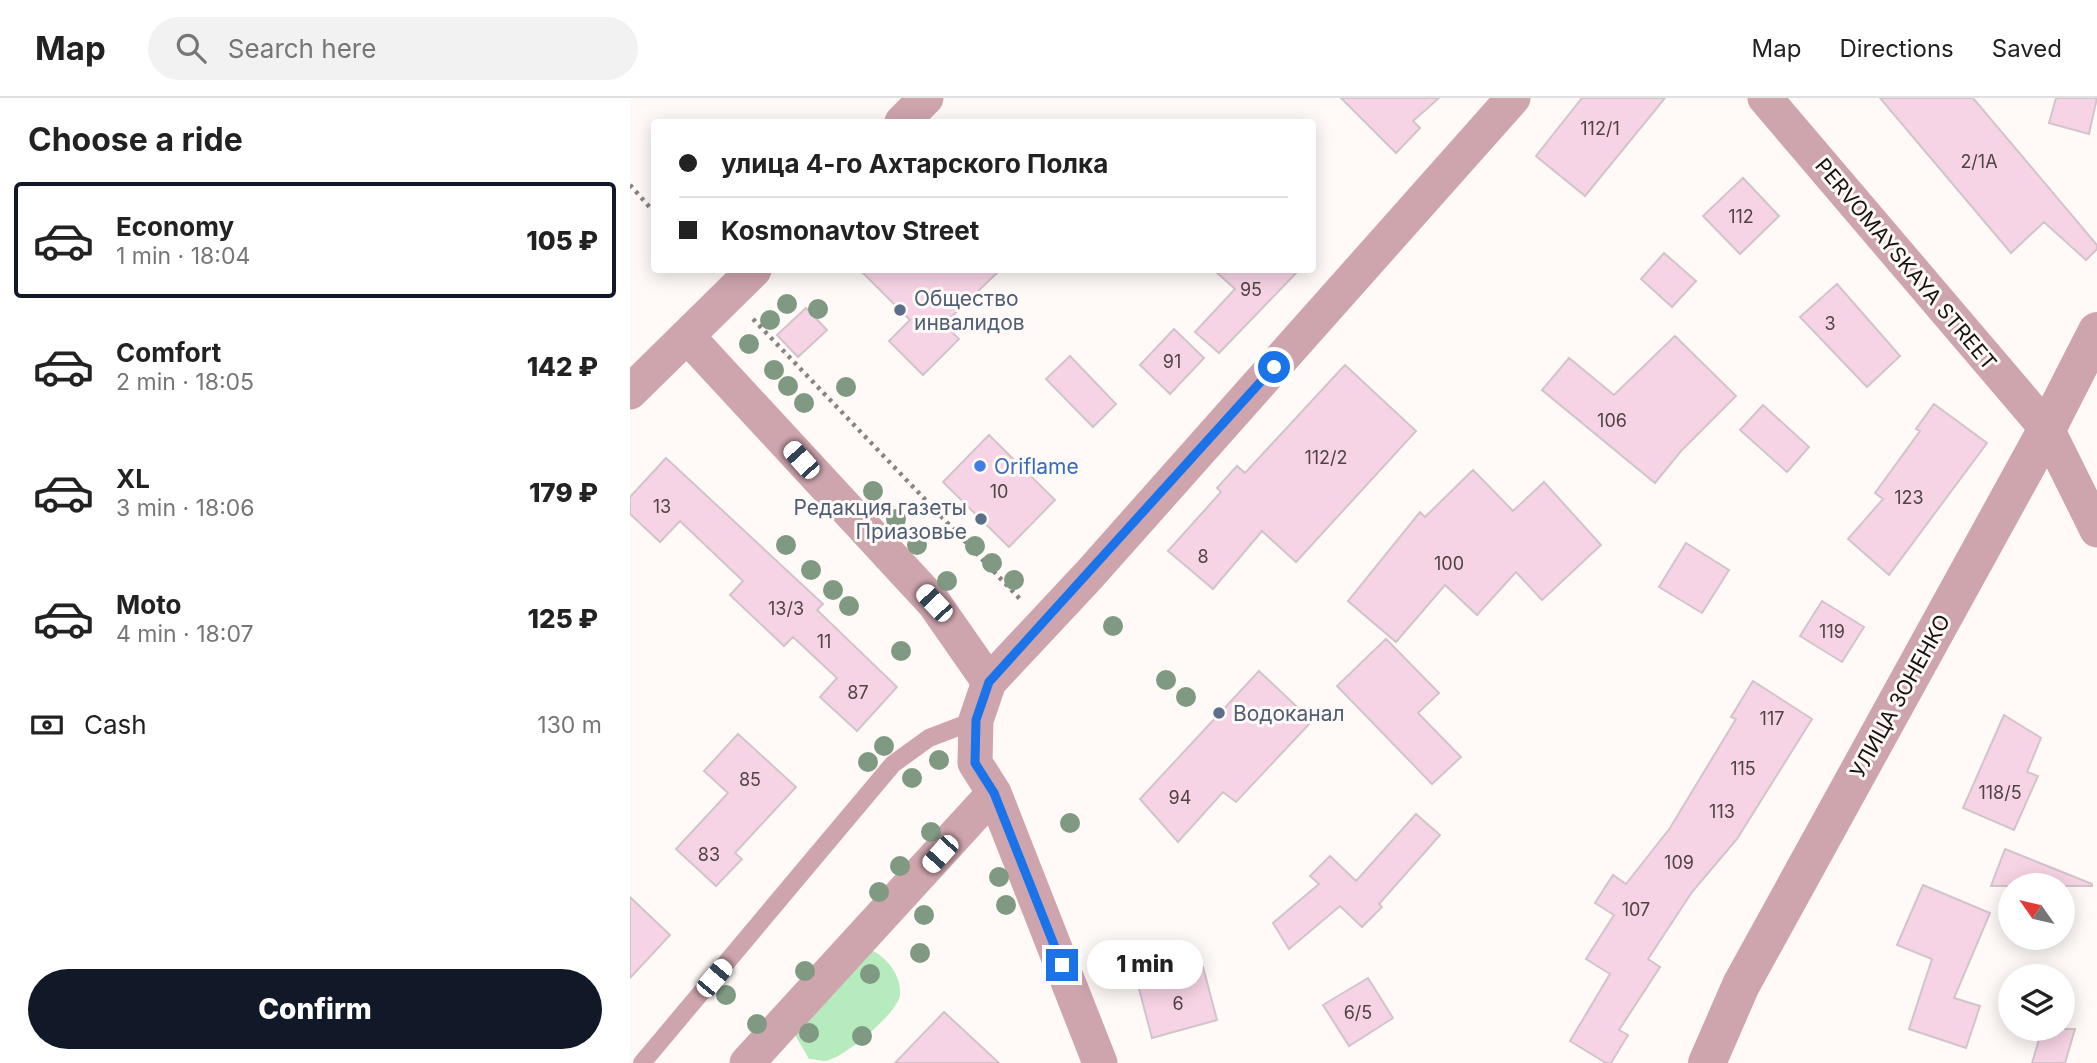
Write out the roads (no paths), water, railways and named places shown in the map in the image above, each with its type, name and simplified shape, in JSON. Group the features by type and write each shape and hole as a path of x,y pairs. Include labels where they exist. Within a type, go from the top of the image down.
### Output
{"street":[{"path":"905,119 926,98"},
{"path":"1100,1063 994,793 975,763 976,720 989,682 1044,624 1513,98"},
{"name":"PERVOMAYSKAYA STREET","path":"1765,98 2046,429 2097,530"},
{"path":"630,392 751,273"},
{"name":"УЛИЦА ЗОНЕНКО","path":"1707,1063 1741,985 2097,331"},
{"path":"687,337 934,603 989,682"},
{"path":"747,1063 994,793"}],"lane":[{"path":"642,1063 893,764 929,738 976,720"}],"place":[{"name":"Общество инвалидов","path":"900,310"},
{"name":"Oriflame","path":"980,466"},
{"name":"Редакция газеты Приазовье","path":"981,519"},
{"name":"Водоканал","path":"1219,713"}]}
